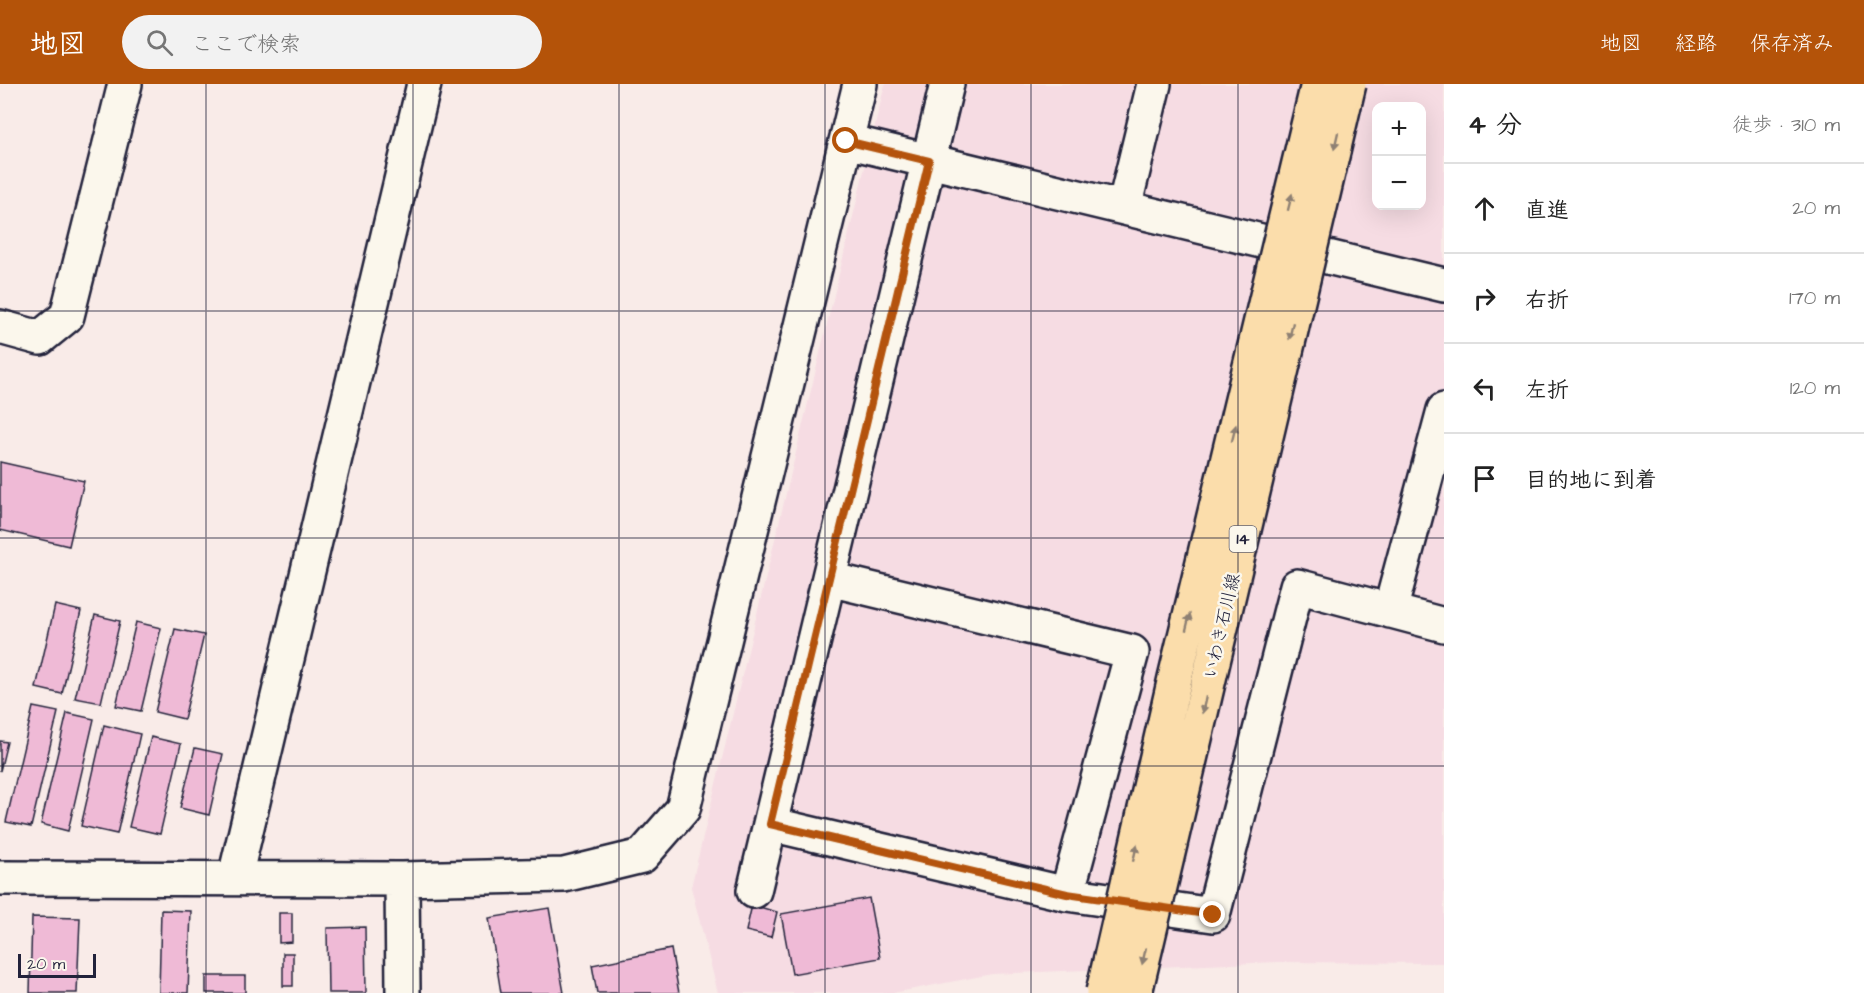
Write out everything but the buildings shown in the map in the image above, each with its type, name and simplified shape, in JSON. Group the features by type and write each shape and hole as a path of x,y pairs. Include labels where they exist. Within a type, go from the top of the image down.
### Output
{"main road":[{"name":"いわき石川線","path":"1103,992 1175,678 1318,84"},
{"name":"いわき石川線","path":"1135,993 1350,84"}],"street":[{"path":"0,327 40,338 68,316 124,84"},
{"path":"235,877 424,84"},
{"path":"0,878 402,879 564,875 642,856 683,809 860,84"},
{"path":"754,891 947,84"},
{"path":"1124,208 1154,84"},
{"path":"846,141 1444,285"},
{"path":"1390,611 1444,410"},
{"path":"829,579 1132,652 1067,894"},
{"path":"770,824 1067,894 1213,915 1298,586 1444,625"},
{"path":"402,879 403,993"}],"shaded area":[{"path":"885,84 1444,84 1444,963 1278,962 992,974 893,993 718,993 691,887"}],"route":[{"path":"846,141 929,161 770,824 1067,894 1213,915"}]}
